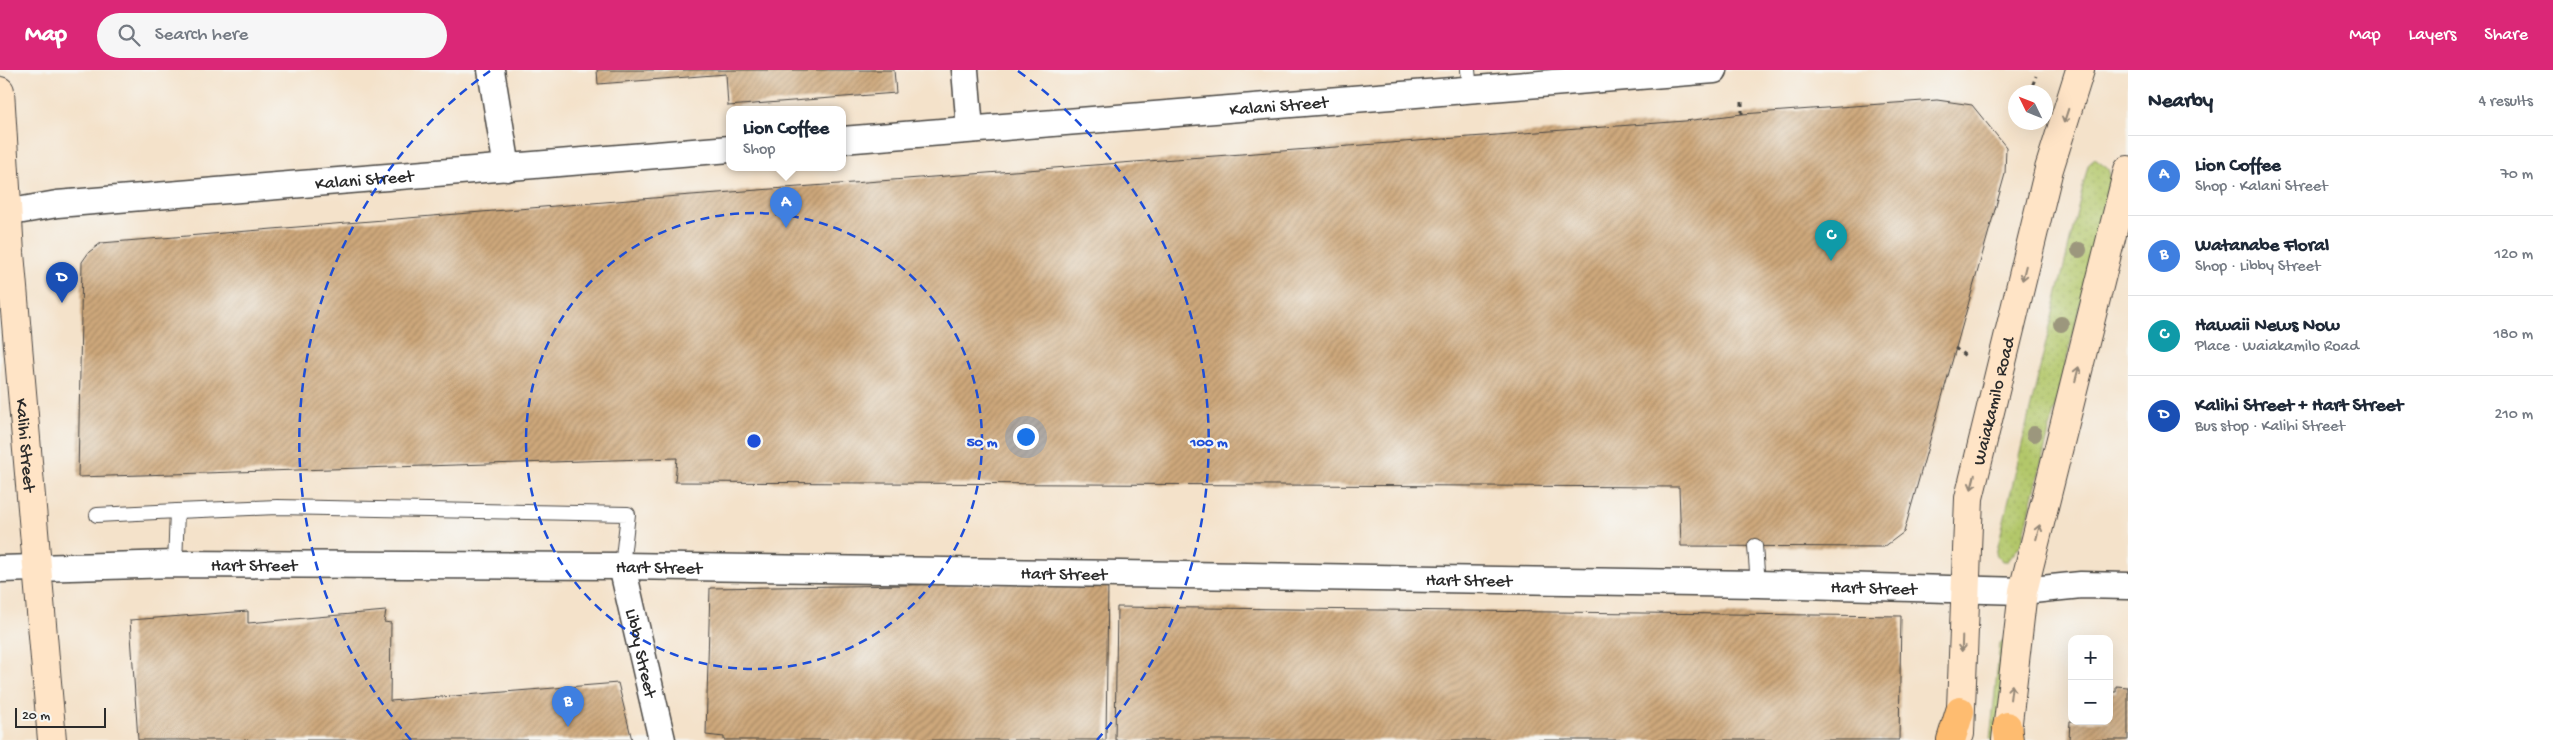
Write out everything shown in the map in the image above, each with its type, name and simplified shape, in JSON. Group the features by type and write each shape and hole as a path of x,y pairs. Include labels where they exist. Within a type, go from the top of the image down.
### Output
{"main road":[{"name":"Waiakamilo Road","path":"1960,740 1964,589 1969,498 2049,169 2080,70"},
{"name":"Kalihi Street","path":"0,91 4,214 52,740"},
{"path":"2007,735 2023,591 2128,170"},
{"path":"1951,740 1960,711"}],"street":[{"path":"491,70 507,168"},
{"path":"965,70 970,129"},
{"name":"Kalani Street","path":"846,140 1469,80 1714,70"},
{"name":"Kalani Street","path":"4,214 57,204 726,149"},
{"name":"Hart Street","path":"0,569 175,564 622,566 1758,584 2023,591 2081,585 2128,586"},
{"name":"Libby Street","path":"622,566 662,740"}],"lane":[{"path":"97,515 277,507 628,514 622,566"},
{"path":"175,564 177,511"},
{"path":"1754,546 1758,584"}],"path":[{"path":"2032,85 2036,76"},
{"path":"1742,100 1742,114"},
{"path":"1955,348 1967,357"}],"green space":[{"path":"2095,159 2108,169 2111,178 2022,543 2008,561 2002,561 1996,554 2088,165"},
{"path":"2003,641 2008,641 2003,740 1990,740 2000,644"}],"building":[{"path":"597,70 894,70 896,93 728,106 726,74 598,84"},
{"path":"1937,100 1972,105 2006,147 2005,174 1904,532 1884,547 1681,546 1679,487 675,482 677,458 78,477 82,262 89,252 101,243 678,196 1685,121 1742,114"},
{"path":"1108,582 1106,740 724,740 724,737 706,735 710,588"},
{"path":"1117,607 1901,616 1899,740 1115,740"},
{"path":"248,611 248,623 386,611 384,622 391,623 390,701 618,683 632,740 138,740 130,620"},
{"path":"2116,686 2128,687 2128,740 2069,740 2070,725 2113,725 2113,692 2116,692"}],"place":[{"name":"Lion Coffee","path":"786,228"},
{"name":"Hawaii News Now","path":"1831,261"},
{"name":"Kalihi Street + Hart Street","path":"62,303"},
{"name":"Watanabe Floral","path":"568,727"}]}
